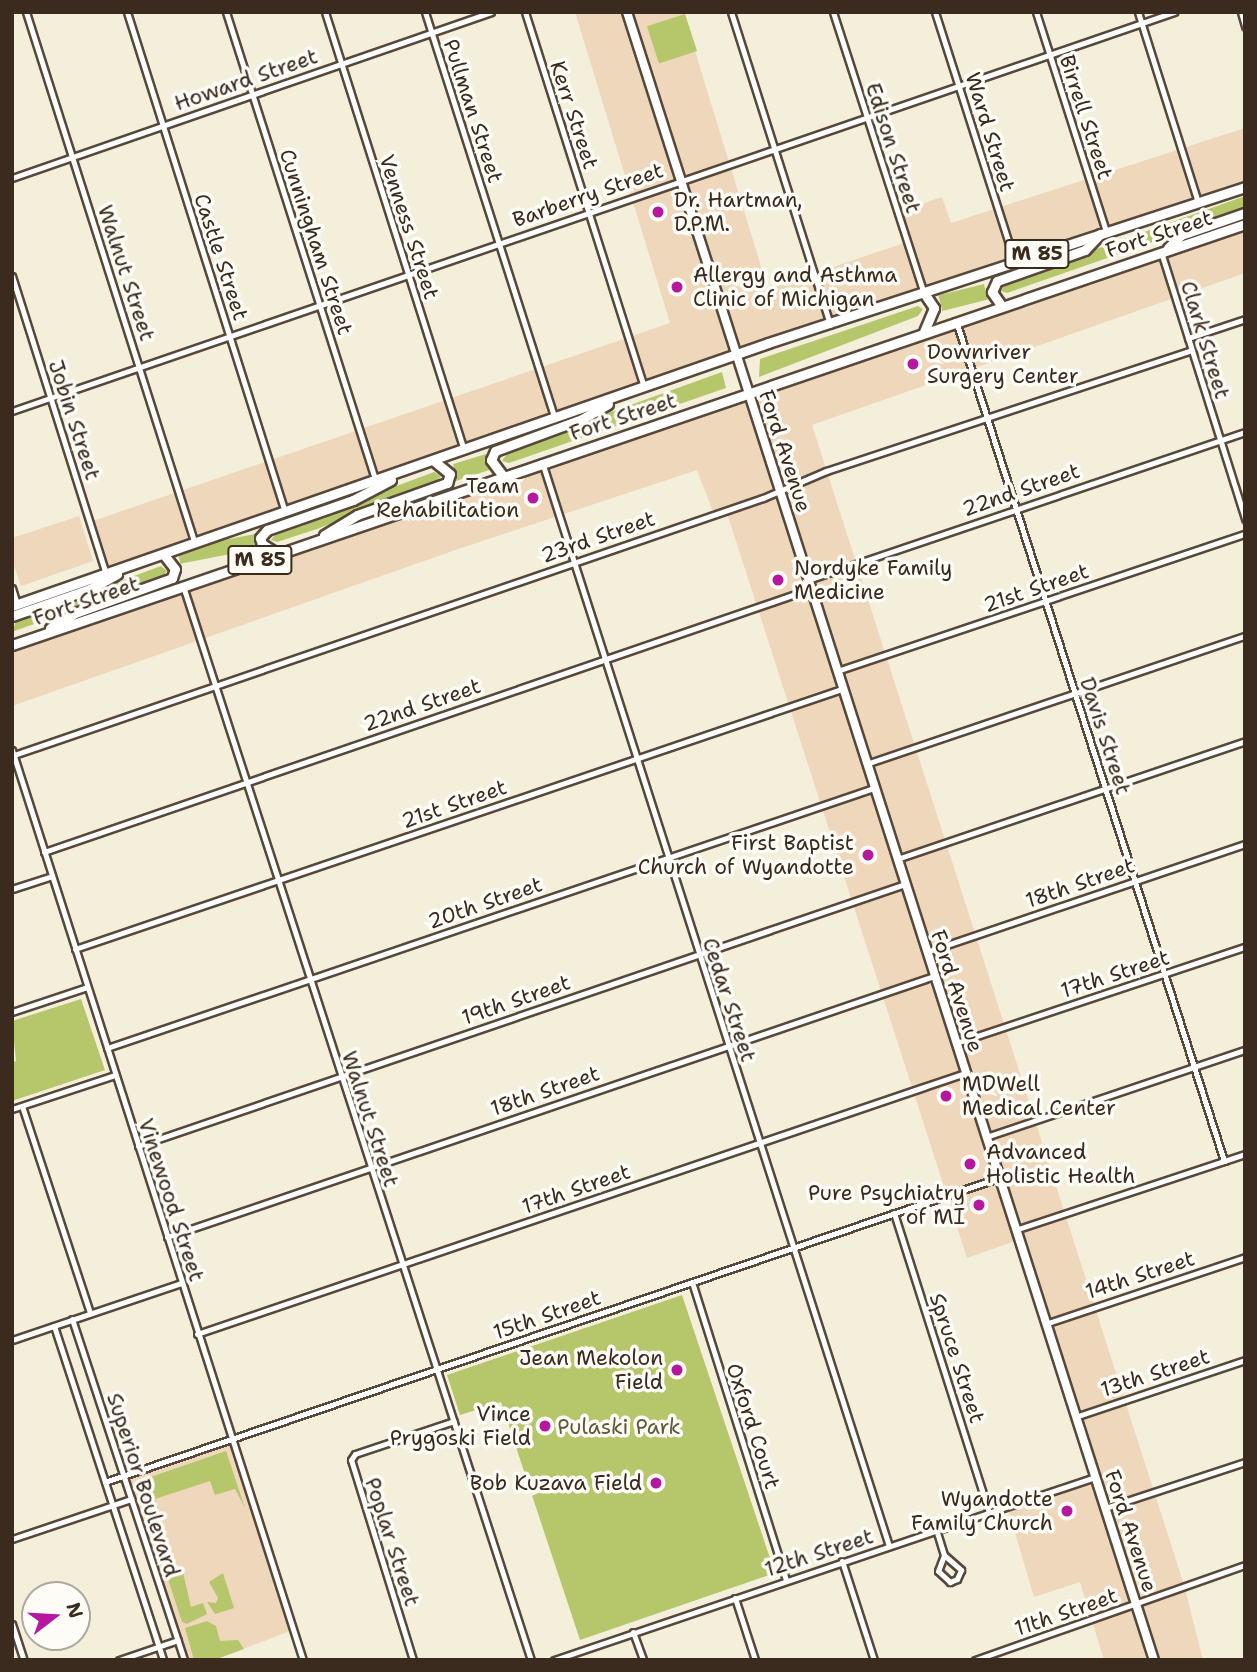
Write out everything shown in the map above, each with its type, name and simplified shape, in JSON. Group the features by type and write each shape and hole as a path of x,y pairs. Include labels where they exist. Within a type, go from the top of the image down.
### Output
{"main road":[{"name":"Ford Avenue","path":"627,12 734,355 1153,1660"},
{"name":"Fort Street","path":"15,605 615,399 734,355 1245,187"},
{"path":"1164,251 1181,235 1245,213"},
{"name":"Fort Street","path":"14,644 924,331 1245,224"},
{"path":"1001,305 992,292 997,281 1085,250 1104,232"},
{"path":"924,293 934,308 924,331"},
{"path":"503,476 491,460 495,451 582,419 615,399"},
{"path":"317,540 339,522 447,483 450,474 434,461"},
{"path":"278,554 262,544 260,538 267,530 353,500 404,471"},
{"path":"33,637 75,613 172,578 176,569 164,555"},
{"path":"12,616 90,589 128,567"}],"street":[{"name":"Walnut Street","path":"26,12 195,544"},
{"name":"Castle Street","path":"127,12 285,512"},
{"name":"Cunningham Street","path":"226,12 376,481"},
{"name":"Venness Street","path":"325,12 464,451"},
{"name":"Pullman Street","path":"425,12 555,419"},
{"name":"Howard Street","path":"12,178 491,12"},
{"name":"Kerr Street","path":"525,12 644,388"},
{"path":"731,12 830,325"},
{"name":"Edison Street","path":"833,12 924,293"},
{"name":"Ward Street","path":"935,12 1015,261"},
{"name":"Birrell Street","path":"1036,12 1104,232"},
{"path":"1138,12 1198,202"},
{"name":"Barberry Street","path":"12,411 1174,12"},
{"path":"1241,12 1245,26"},
{"name":"Clark Street","path":"1164,251 1191,350 1245,519"},
{"name":"Jobin Street","path":"12,276 106,574"},
{"path":"1188,338 1245,319"},
{"name":"Davis Street","path":"956,321 1224,1161"},
{"name":"23rd Street","path":"13,752 215,686 987,417 1191,350"},
{"name":"22nd Street","path":"44,852 604,659 1016,509 1245,432"},
{"name":"Cedar Street","path":"542,462 889,1546"},
{"name":"21st Street","path":"836,671 1245,534"},
{"name":"Walnut Street","path":"183,586 400,1265 454,1421 531,1660"},
{"path":"12,588 15,605"},
{"path":"866,764 1245,636"},
{"name":"21st Street","path":"75,949 842,689"},
{"path":"897,859 1245,741"},
{"name":"Vinewood Street","path":"13,752 15,767 303,1660"},
{"name":"20th Street","path":"107,1048 874,788"},
{"name":"18th Street","path":"926,952 1245,844"},
{"path":"12,889 52,876"},
{"name":"19th Street","path":"138,1146 905,884"},
{"name":"17th Street","path":"956,1043 1245,947"},
{"name":"18th Street","path":"166,1237 934,976"},
{"path":"12,1012 87,986"},
{"path":"985,1137 1245,1050"},
{"name":"17th Street","path":"197,1334 965,1073"},
{"path":"12,1109 115,1075"},
{"path":"22,1106 90,1313"},
{"path":"1015,1230 1245,1154"},
{"name":"15th Street","path":"105,1482 998,1178"},
{"name":"Spruce Street","path":"894,1213 989,1512"},
{"name":"14th Street","path":"1045,1324 1245,1257"},
{"name":"Oxford Court","path":"692,1282 786,1580"},
{"path":"12,1340 181,1283"},
{"name":"Superior Boulevard","path":"72,1320 184,1660"},
{"name":"Superior Boulevard","path":"54,1326 163,1660"},
{"name":"13th Street","path":"1075,1417 1245,1360"},
{"name":"Poplar Street","path":"413,1660 351,1460 355,1454 454,1421"},
{"path":"1105,1508 1245,1462"},
{"name":"12th Street","path":"554,1660 1095,1477"},
{"path":"12,1539 131,1499"},
{"path":"936,1529 944,1555 961,1570 957,1579 950,1582 938,1571 944,1555"},
{"path":"842,1561 874,1660"},
{"name":"11th Street","path":"975,1660 1245,1565"},
{"path":"735,1598 755,1660"},
{"path":"12,1624 24,1660"},
{"path":"633,1632 643,1660"},
{"path":"119,1660 177,1640"}],"shaded area":[{"path":"575,12 683,12 768,289 907,242 898,212 942,197 951,223 1245,128 1245,187 106,574 90,522 670,323"},
{"path":"1245,224 1245,273 812,425 1184,1585 1203,1660 1104,1660 1080,1582 1034,1597 1007,1506 1094,1477 1018,1240 967,1258 726,510 714,514 697,470 464,547 12,706 12,645"},
{"path":"79,516 93,561 21,586 12,560 12,538"},
{"path":"231,1439 293,1630 214,1660 184,1660 124,1476"}],"green space":[{"path":"685,14 697,51 659,63 647,26"},
{"path":"1245,196 1245,210 1007,293 1001,291 1007,281"},
{"path":"984,284 988,300 942,311 938,295"},
{"path":"918,306 923,309 918,316 759,377 760,359"},
{"path":"722,372 726,388 509,463 502,461 511,448"},
{"path":"486,454 489,470 456,481 453,464"},
{"path":"434,472 441,476 436,483 317,529 277,542 271,540 279,530"},
{"path":"255,534 258,549 180,564 177,549"},
{"path":"161,566 167,571 161,578 12,632 17,619"},
{"path":"81,999 105,1070 12,1101 12,1063 16,1061 12,1021"},
{"name":"Pulaski Park","path":"682,1295 775,1573 580,1640 501,1402 460,1415 447,1375"},
{"path":"226,1451 245,1508 235,1489 215,1495 210,1481 155,1499 158,1508 146,1512 136,1482"},
{"path":"182,1568 191,1607 203,1603 207,1614 187,1624 182,1622 166,1573"},
{"path":"223,1573 234,1608 215,1614 207,1602 216,1603 218,1598 209,1582"},
{"path":"207,1621 216,1626 220,1641 238,1640 244,1649 214,1660 194,1660 185,1628"}],"place":[{"name":"Dr. Hartman, D.P.M.","path":"658,212"},
{"name":"Allergy and Asthma Clinic of Michigan","path":"677,287"},
{"name":"Downriver Surgery Center","path":"913,364"},
{"name":"Team Rehabilitation","path":"533,498"},
{"name":"Nordyke Family Medicine","path":"778,580"},
{"name":"First Baptist Church of Wyandotte","path":"868,855"},
{"name":"MDWell Medical Center","path":"946,1096"},
{"name":"Advanced Holistic Health","path":"970,1164"},
{"name":"Pure Psychiatry of MI","path":"979,1205"},
{"name":"Jean Mekolon Field","path":"677,1370"},
{"name":"Vince Prygoski Field","path":"545,1426"},
{"name":"Bob Kuzava Field","path":"656,1483"},
{"name":"Wyandotte Family Church","path":"1067,1511"}]}
